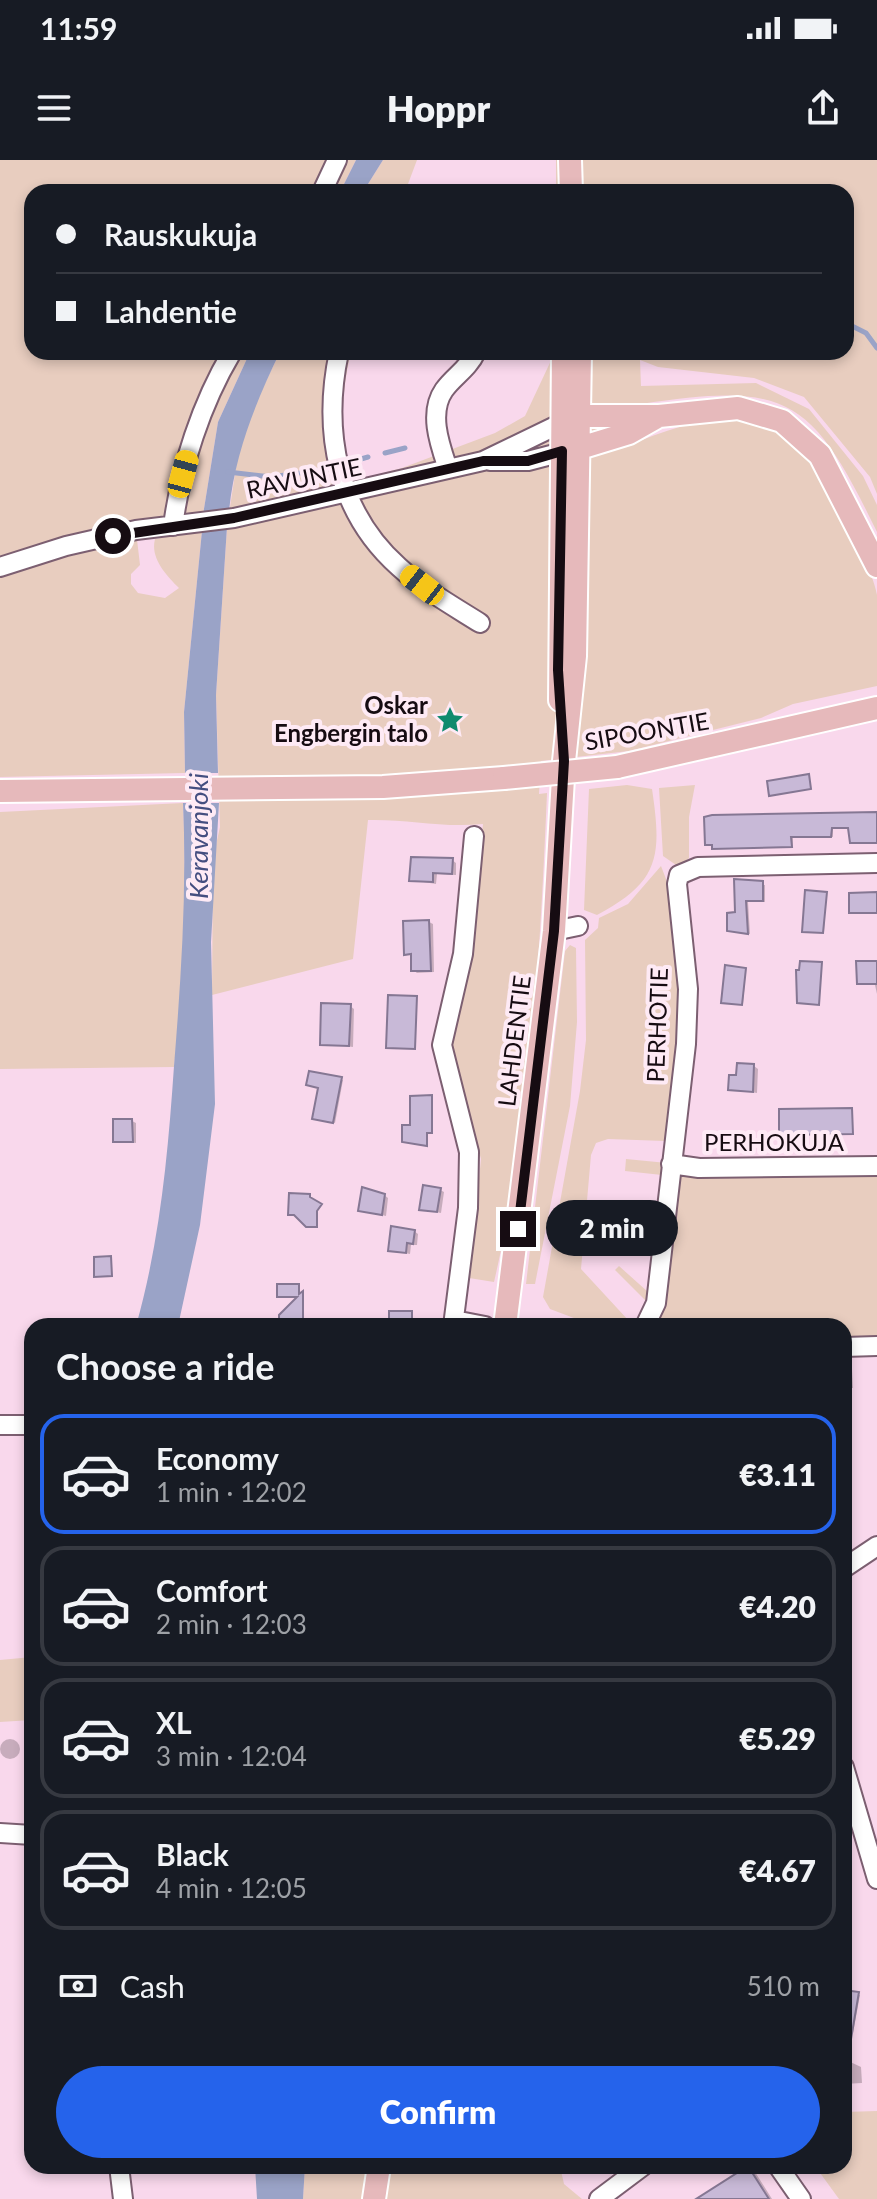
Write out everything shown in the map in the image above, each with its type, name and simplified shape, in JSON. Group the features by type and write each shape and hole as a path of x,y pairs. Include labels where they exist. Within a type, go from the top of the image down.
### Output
{"main road":[{"path":"570,160 570,184"},
{"name":"LAHDENTIE","path":"506,1318 554,931 564,761 575,656 571,418 564,360"},
{"name":"LAHDENTIE","path":"571,418 579,360"},
{"path":"571,418 659,416 738,408 782,421 820,455 877,566"},
{"path":"571,449 629,433 659,416"},
{"name":"SIPOONTIE","path":"0,791 383,787 617,767 653,768 877,708"},
{"path":"374,2199 378,2174"}],"street":[{"path":"326,184 337,160"},
{"path":"173,526 189,452 227,360"},
{"path":"338,360 333,386 333,438 345,495 383,551 399,567 480,623"},
{"path":"448,469 440,443 436,411 443,391 468,368 472,360"},
{"name":"RAVUNTIE","path":"483,461 571,418"},
{"name":"RAVUNTIE","path":"0,567 66,546 234,518 483,461 528,461 571,449"},
{"path":"455,1318 468,1208 469,1152 442,1045 463,954 474,836"},
{"name":"PERHOTIE","path":"649,1318 656,1303 686,1044 688,989 677,884 679,875 698,867 877,863"},
{"path":"554,931 578,926"},
{"name":"PERHOKUJA","path":"671,1164 699,1168 877,1166"},
{"path":"852,1347 877,1346"},
{"path":"0,1425 24,1425"},
{"path":"852,1563 877,1546"},
{"path":"852,1794 877,1879"},
{"path":"0,1833 24,1834"},
{"path":"120,2174 123,2199"},
{"path":"599,2199 632,2174"},
{"path":"784,2174 801,2199"}],"shaded area":[{"path":"0,160 356,160 344,184 24,184 24,360 246,360 218,422 203,515 136,531 140,565 131,574 131,584 138,593 165,598 179,588 157,559 155,539 202,531 184,712 185,773 0,777"},
{"path":"383,160 417,160 408,184 368,184"},
{"path":"556,160 877,160 877,494 870,477 804,397 754,378 658,367 640,360 854,360 854,184 556,184"},
{"path":"276,360 349,360 343,398 343,442 347,473 357,480 402,468 495,433 525,416 551,360 640,360 641,386 756,383 809,409 863,476 877,505 877,532 834,453 813,427 790,410 764,399 691,397 641,404 642,440 679,427 739,418 763,424 785,436 805,455 842,516 875,585 877,686 793,704 761,718 629,751 541,761 539,794 547,793 532,1039 517,1161 494,1282 469,1278 481,1159 450,1045 470,956 483,824 368,820 353,959 212,995 213,858 220,827 216,695 227,527 238,454 254,406"},
{"path":"627,785 652,789 656,850 652,865 634,891 597,915 584,910 589,789"},
{"path":"695,785 689,817 689,858 679,867 663,856 659,788"},
{"path":"183,803 184,935 174,1067 0,1069 0,812"},
{"path":"661,866 672,899 681,967 678,1037 665,1141 608,1139 596,1143 591,1155 581,1269 626,1318 574,1318 550,1309 543,1297 580,1091 586,1040 585,940 598,928 599,918 628,904"},
{"path":"570,945 576,948 577,1022 570,1106 535,1284 526,1284 565,951"},
{"path":"626,1159 667,1163 647,1302 615,1270 619,1266 648,1292 656,1229 631,1211 631,1200 659,1203 662,1175 625,1171"},
{"path":"877,1168 877,1346 852,1348 852,1318 661,1318 680,1169"},
{"path":"24,1658 24,1720 0,1722 0,1660"},
{"path":"877,2111 877,2199 839,2199 821,2174 852,2174 852,2112"},
{"path":"305,2174 562,2174 564,2184 582,2199 303,2199"}],"water":[{"path":"356,160 383,160 368,184 344,184"},
{"path":"246,360 276,360 247,429 229,511 203,515 218,422"},
{"path":"227,527 216,695 218,773 185,773 184,712 202,531"},
{"name":"Keravanjoki","path":"183,803 219,803 211,942 215,1104 200,1225 180,1318 138,1318 157,1230 169,1132 183,935"},
{"path":"255,2174 305,2174 303,2199 257,2199"}],"building":[{"path":"809,774 811,789 769,796 767,781"},
{"path":"877,812 877,843 850,843 848,828 832,828 831,837 791,837 792,847 712,849 712,845 705,845 704,817 712,815"},
{"path":"411,857 453,858 452,874 433,873 433,882 409,881"},
{"path":"734,879 763,881 763,901 746,901 748,934 727,931 727,913 735,912"},
{"path":"805,890 827,892 823,933 802,932"},
{"path":"877,892 877,913 849,913 849,893"},
{"path":"429,920 431,971 411,971 411,954 404,955 403,921"},
{"path":"800,961 822,962 819,1005 797,1003 796,970 799,970"},
{"path":"856,961 877,961 877,984 857,984"},
{"path":"725,965 746,968 742,1005 721,1003"},
{"path":"388,995 417,996 415,1049 386,1048"},
{"path":"321,1003 351,1004 349,1046 320,1045"},
{"path":"737,1063 754,1064 753,1092 728,1090 729,1075 736,1075"},
{"path":"309,1071 342,1077 333,1123 312,1119 318,1088 306,1085"},
{"path":"432,1095 432,1133 427,1133 427,1146 402,1142 402,1125 410,1125 410,1096"},
{"path":"852,1108 853,1134 779,1135 779,1109"},
{"path":"113,1119 132,1119 133,1142 113,1142"},
{"path":"423,1185 441,1188 437,1212 419,1210"},
{"path":"362,1187 385,1194 382,1215 358,1211"},
{"path":"289,1193 310,1194 322,1204 317,1211 317,1227 306,1227 294,1215 288,1215"},
{"path":"391,1226 415,1230 413,1244 407,1243 406,1253 388,1251"},
{"path":"111,1256 112,1276 94,1277 94,1257"},
{"path":"277,1284 299,1284 299,1294 303,1291 303,1318 279,1318 297,1297 277,1297"},
{"path":"389,1311 412,1311 412,1318 389,1318"},
{"path":"852,1991 859,1992 852,2033"},
{"path":"735,2174 753,2174 769,2199 696,2199"}],"waterway":[{"path":"854,327 866,333 877,348"},
{"path":"385,453 405,448"},
{"path":"347,463 368,457"},
{"path":"228,472 271,477 328,469"}],"place":[{"name":"Oskar Engbergin talo","path":"450,720"}],"route":[{"path":"113,536 234,518 483,461 528,461 562,451 558,670 564,761 554,931 518,1229"}]}
